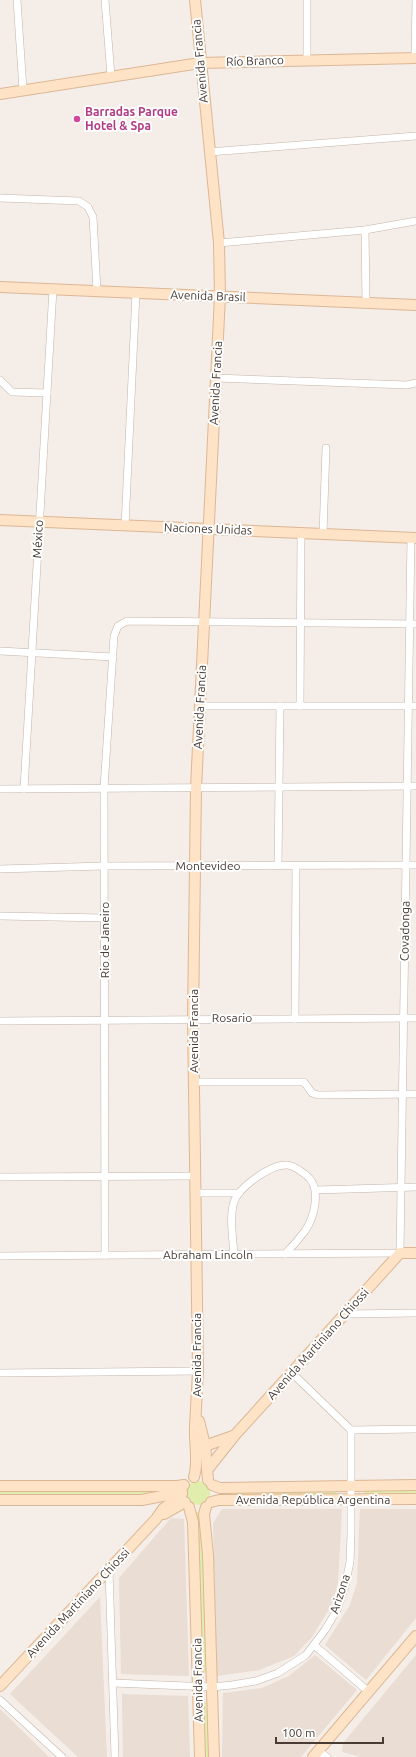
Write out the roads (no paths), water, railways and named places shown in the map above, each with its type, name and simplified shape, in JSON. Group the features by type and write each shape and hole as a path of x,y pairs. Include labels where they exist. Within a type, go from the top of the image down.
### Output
{"street":[{"path":"17,0 23,90"},
{"path":"105,0 111,76"},
{"name":"Avenida Francia","path":"194,0 218,243 220,296 196,788 193,1019 198,1371 194,1477"},
{"path":"307,0 307,60"},
{"path":"415,58 416,0"},
{"name":"Río Branco","path":"0,94 200,63 415,58"},
{"path":"209,152 416,136"},
{"path":"0,198 79,201 88,206 93,217 97,291"},
{"path":"218,243 365,230 416,221"},
{"path":"365,230 366,303"},
{"name":"Avenida Brasil","path":"0,287 416,305"},
{"name":"México","path":"24,789 53,289"},
{"path":"125,526 136,293"},
{"path":"216,378 407,385 416,383"},
{"path":"0,380 12,392 47,393"},
{"path":"323,534 326,448"},
{"name":"Naciones Unidas","path":"0,520 413,537"},
{"path":"300,706 301,533"},
{"name":"Covadonga","path":"400,1253 408,706 413,624 413,537"},
{"name":"Rio de Janeiro","path":"105,1255 104,788 114,636 118,626 127,621 204,622"},
{"path":"204,622 413,624"},
{"path":"0,651 113,657"},
{"path":"200,706 416,706"},
{"path":"278,866 280,706"},
{"path":"0,789 416,786"},
{"name":"Montevideo","path":"0,869 104,866 195,867 416,865"},
{"path":"295,1019 296,866"},
{"path":"0,916 104,918"},
{"name":"Rosario","path":"0,1021 416,1018"},
{"path":"194,1082 304,1082 312,1093 318,1095 416,1094"},
{"path":"234,1254 232,1228 234,1202 239,1192 260,1176 279,1166 288,1165 297,1168 311,1179 316,1190 314,1208 306,1230 285,1254"},
{"path":"0,1177 195,1176"},
{"path":"316,1190 416,1187"},
{"path":"195,1193 239,1192"},
{"name":"Avenida Martiniano Chiossi","path":"208,1469 235,1435 400,1253"},
{"name":"Abraham Lincoln","path":"0,1256 416,1253"},
{"path":"346,1314 416,1313"},
{"path":"0,1374 198,1371"},
{"path":"292,1373 351,1430 416,1430"},
{"name":"Avenida Francia","path":"197,1416 205,1445 210,1483"},
{"name":"Arizona","path":"113,1683 212,1687 256,1681 278,1673 306,1655 338,1610 345,1586 350,1555 351,1430"},
{"name":"Avenida Martiniano Chiossi","path":"196,1452 205,1445 235,1435"},
{"path":"0,1486 177,1486 184,1496 197,1509 208,1504 214,1494 210,1483 201,1477 194,1477 184,1496"},
{"name":"Avenida República Argentina","path":"210,1483 220,1488 416,1485"},
{"path":"0,1500 142,1500 184,1496"},
{"name":"Avenida Francia","path":"184,1496 193,1522 200,1757"},
{"name":"Avenida Martiniano Chiossi","path":"0,1686 156,1520 184,1496"},
{"name":"Avenida República Argentina","path":"208,1504 219,1500 416,1499"},
{"name":"Avenida Francia","path":"208,1504 204,1514 208,1555 214,1757"},
{"path":"109,1570 115,1757"},
{"path":"327,1757 316,1754 416,1636"},
{"path":"314,1645 369,1692"},
{"path":"0,1700 62,1757"}],"place":[{"name":"Barradas Parque Hotel & Spa","path":"77,119"}]}
